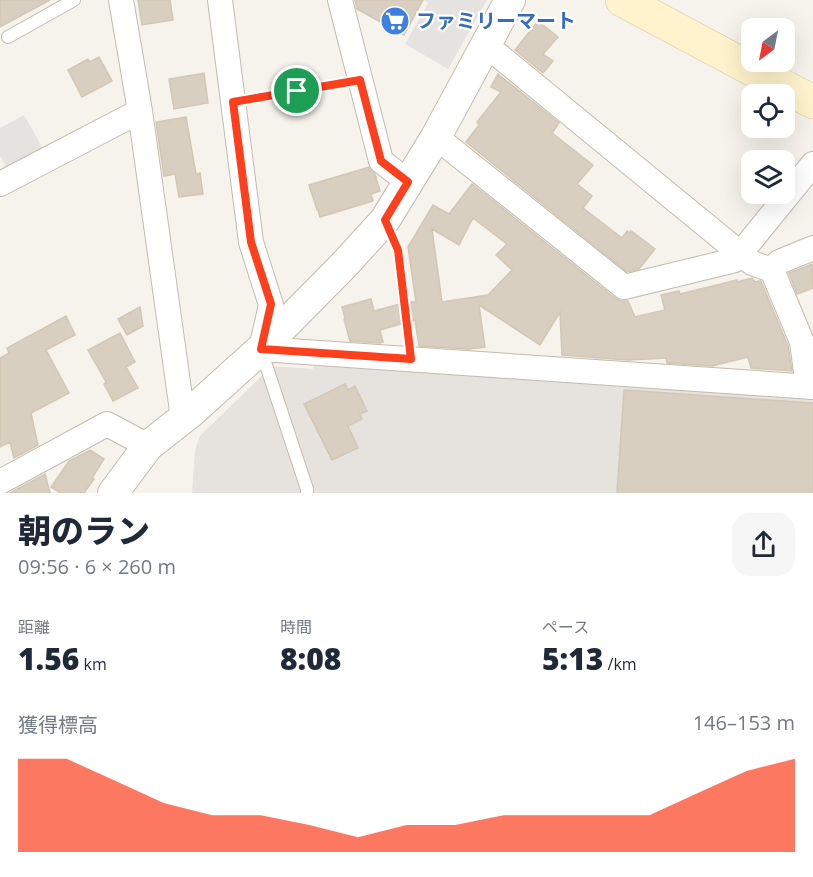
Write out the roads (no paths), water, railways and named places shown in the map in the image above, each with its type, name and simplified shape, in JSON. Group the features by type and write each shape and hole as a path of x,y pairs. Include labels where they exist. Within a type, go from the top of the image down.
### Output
{"main road":[{"path":"622,0 813,102"}],"street":[{"path":"121,0 140,111 183,418"},
{"path":"220,0 251,242 271,304 261,349"},
{"path":"340,0 381,161 408,182"},
{"path":"113,493 148,446 261,349 385,220 436,137 510,0"},
{"path":"261,349 810,387 802,342 772,270 752,263 486,45"},
{"path":"0,184 140,111"},
{"path":"436,137 624,287 735,260 813,164"},
{"path":"772,270 779,262 813,248"},
{"path":"0,482 107,424 148,446"}],"lane":[{"path":"8,37 74,0"},
{"path":"261,349 307,493"}],"place":[{"name":"ファミリーマート","path":"395,21"}]}
